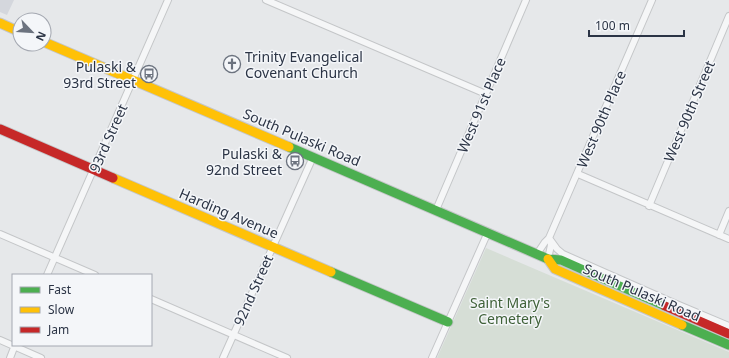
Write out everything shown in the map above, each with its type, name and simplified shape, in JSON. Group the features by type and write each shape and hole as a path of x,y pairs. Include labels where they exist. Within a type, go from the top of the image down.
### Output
{"main road":[{"path":"0,23 12,28"},
{"name":"South Pulaski Road","path":"52,46 548,259 561,260 729,334"},
{"name":"Harding Avenue","path":"0,129 448,322"},
{"name":"South Pulaski Road","path":"548,259 555,269 729,344"}],"street":[{"name":"93rd Street","path":"46,274 168,0"},
{"path":"266,0 486,94"},
{"name":"West 91st Place","path":"436,210 526,0"},
{"name":"West 90th Place","path":"537,254 549,238 578,174 652,0"},
{"name":"West 90th Street","path":"650,206 729,16"},
{"name":"92nd Street","path":"223,358 313,157"},
{"path":"578,174 729,239"},
{"path":"719,235 729,211"},
{"path":"432,358 488,232"},
{"path":"0,234 93,274"},
{"path":"549,238 557,249 563,254 729,326"},
{"name":"West 90th Place","path":"548,259 551,245 549,238"},
{"path":"152,299 287,358"},
{"path":"0,340 12,345"},
{"path":"10,358 15,346 41,358"}],"shaded area":[{"path":"0,0 14,0 7,15 0,12"}],"green space":[{"name":"Saint Mary's Cemetery","path":"486,248 729,352 729,358 437,358"}],"traffic: fast":[{"path":"289,147 548,259 561,260 665,306"},
{"path":"331,272 448,322"},
{"path":"682,325 729,345"}],"traffic: slow":[{"path":"0,23 12,28"},
{"path":"52,45 289,147"},
{"path":"113,178 331,272"},
{"path":"548,259 555,269 682,325"}],"traffic: jam":[{"path":"0,129 113,178"},
{"path":"665,306 729,334"}],"place":[{"name":"Trinity Evangelical Covenant Church","path":"232,64"},
{"name":"Pulaski & 93rd Street","path":"149,74"},
{"name":"Pulaski & 92nd Street","path":"295,161"}]}
